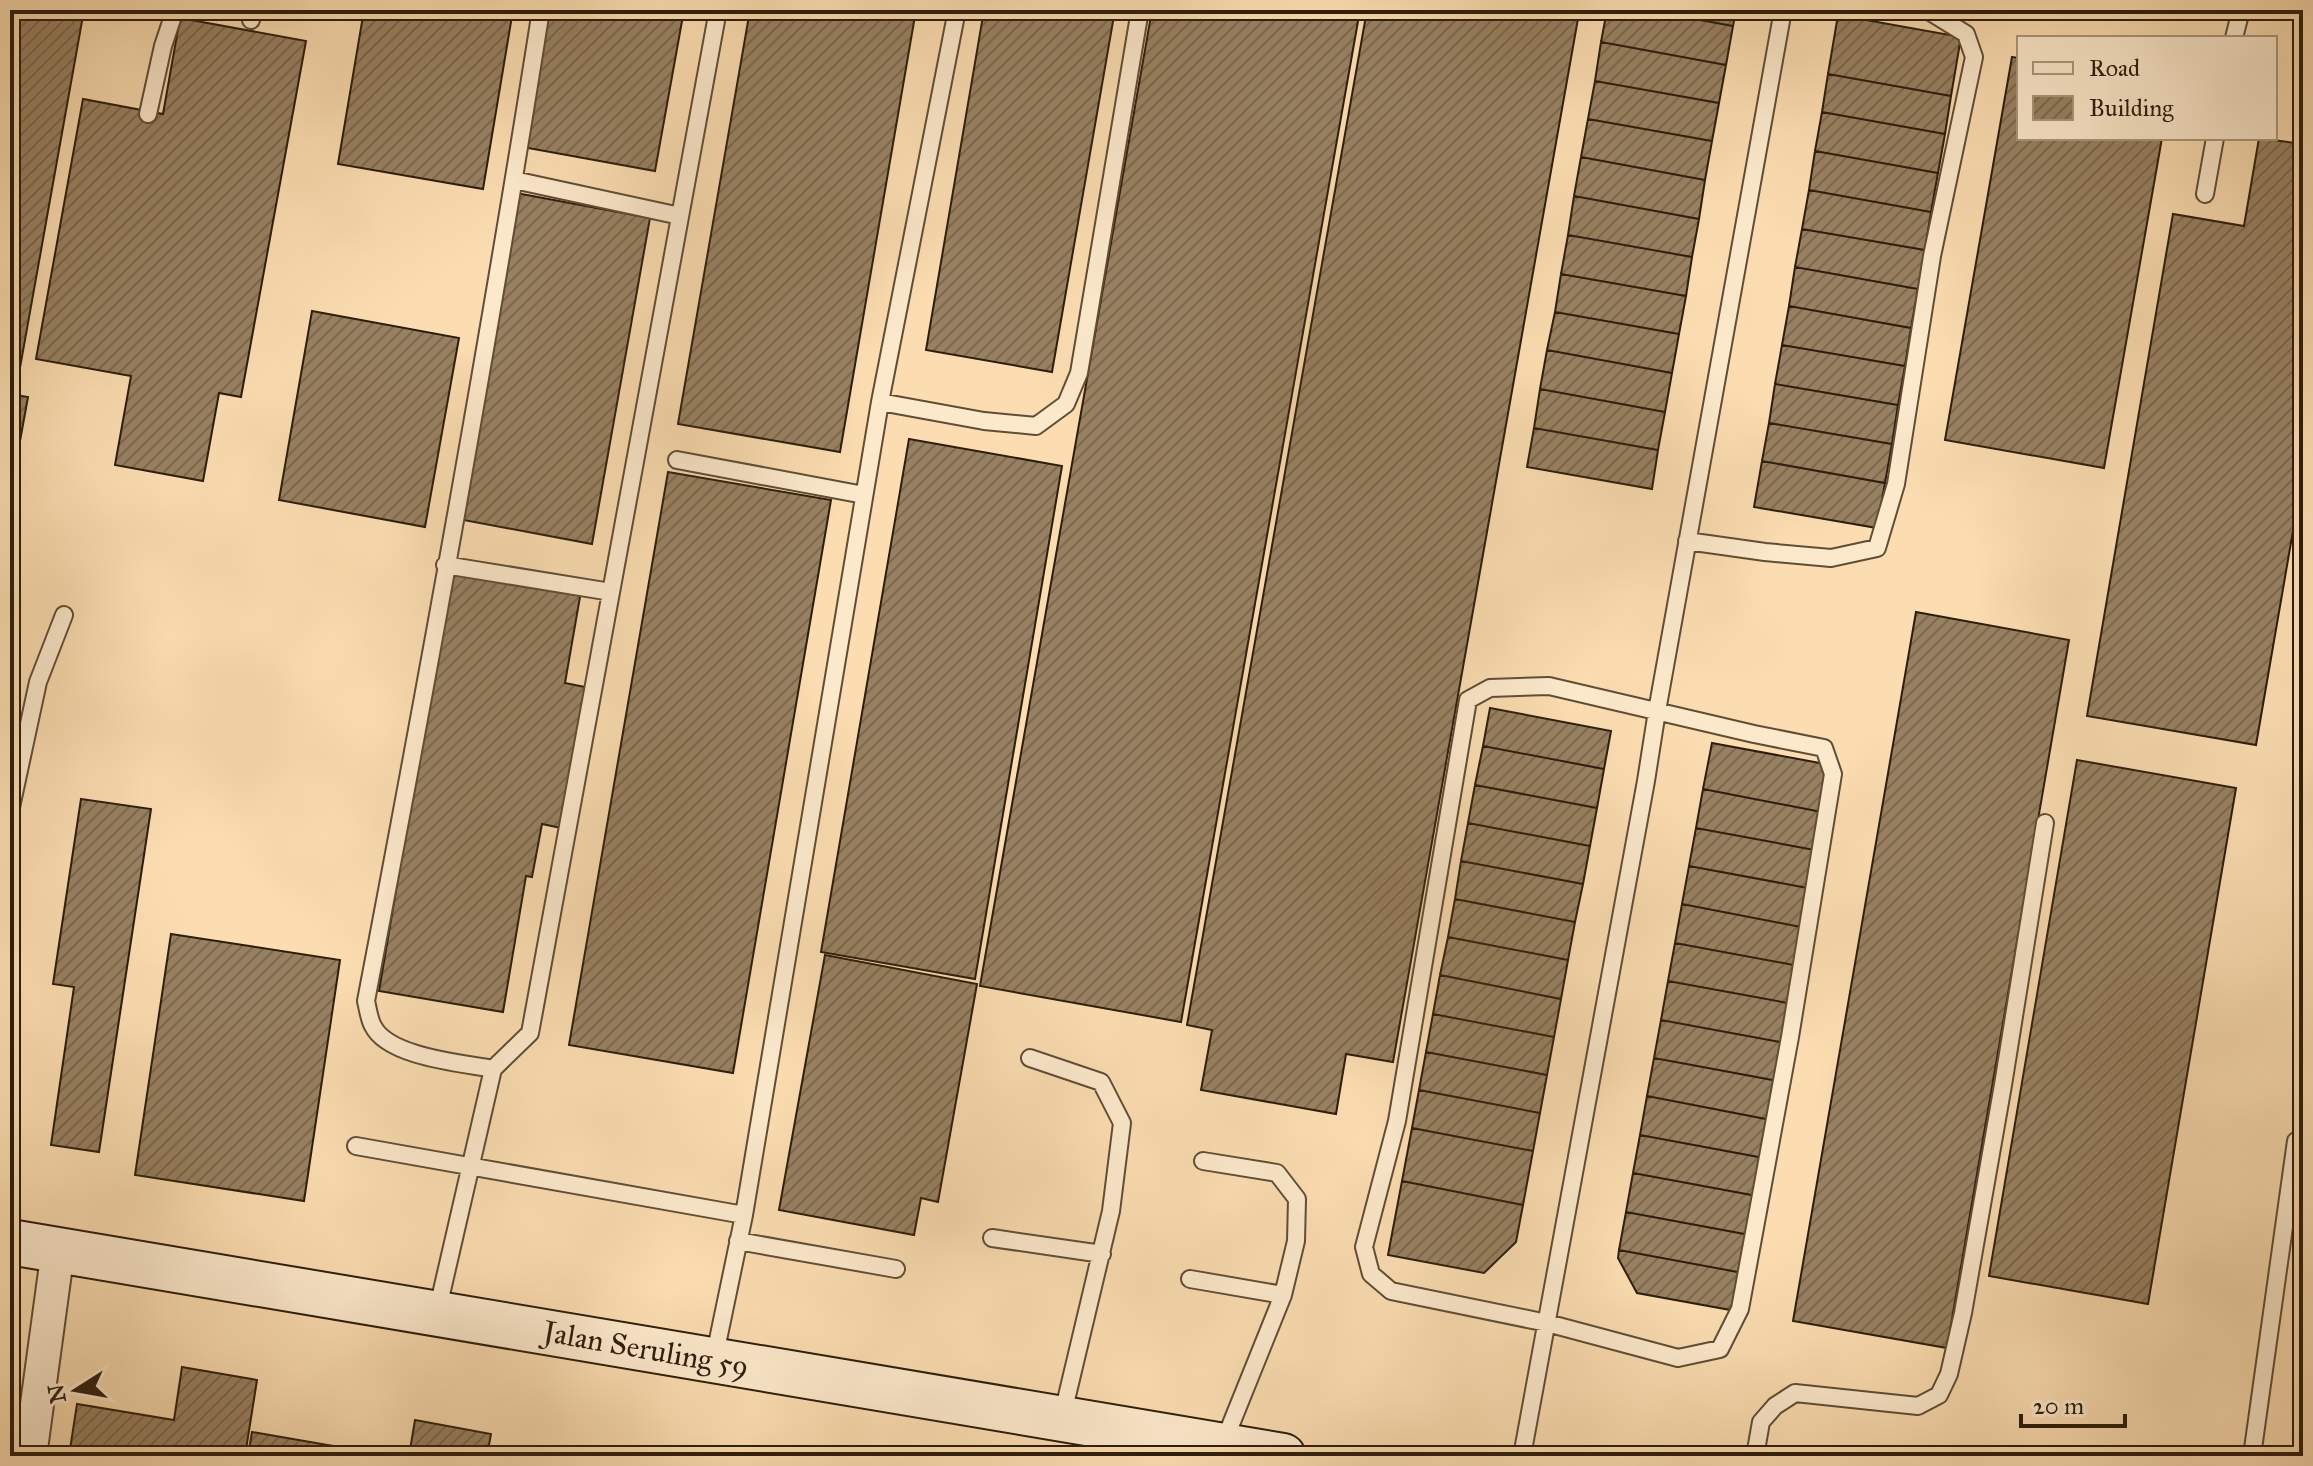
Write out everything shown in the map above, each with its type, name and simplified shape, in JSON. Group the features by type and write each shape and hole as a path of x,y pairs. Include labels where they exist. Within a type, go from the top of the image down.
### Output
{"main road":[{"name":"Jalan Seruling 59","path":"10,1242 1283,1456"}],"street":[{"path":"30,1456 58,1250"}],"lane":[{"path":"148,114 163,46 175,10"},
{"path":"493,1069 427,1056 392,1045 373,1027 366,1001 417,733 541,10"},
{"path":"436,1314 493,1069 530,1033 718,10"},
{"path":"714,1360 744,1215 880,402 957,10"},
{"path":"880,402 984,421 1036,426 1066,404 1079,373 1140,10"},
{"path":"1522,1456 1783,10"},
{"path":"1687,541 1831,558 1877,548 1896,484 1932,256 1974,57 1966,34 1927,10"},
{"path":"2234,36 2241,10"},
{"path":"2205,194 2215,140"},
{"path":"514,180 680,216"},
{"path":"677,460 864,495"},
{"path":"445,565 611,592"},
{"path":"10,812 38,682 64,615"},
{"path":"1549,686 1824,748 1833,774 1790,1037 1740,1309 1720,1349 1678,1358 1547,1323 1391,1291 1371,1274 1364,1247 1397,1121 1468,700 1490,688 1549,686"},
{"path":"1755,1456 1761,1422 1775,1406 1795,1393 1918,1406 1939,1395 1949,1374 2001,1100 2045,823"},
{"path":"1030,1058 1101,1082 1122,1123 1111,1211 1061,1419"},
{"path":"2252,1456 2296,1141"},
{"path":"356,1146 744,1215"},
{"path":"1203,1161 1277,1173 1297,1199 1296,1241 1283,1295 1223,1446"},
{"path":"992,1238 1102,1254"},
{"path":"738,1241 896,1269"},
{"path":"1190,1279 1283,1295"}],"building":[{"path":"10,10 84,10 18,379 10,378"},
{"path":"364,10 513,10 483,189 338,164"},
{"path":"541,10 684,10 655,171 517,146"},
{"path":"750,10 916,10 840,452 678,424"},
{"path":"984,10 1115,10 1052,372 926,350"},
{"path":"1152,10 1360,10 1181,1022 980,986"},
{"path":"1367,10 1565,10 1579,13 1393,1062 1346,1054 1336,1114 1201,1090 1212,1030 1187,1025"},
{"path":"1607,10 1646,10 1733,26 1726,65 1601,42"},
{"path":"1646,10 1736,10 1733,26"},
{"path":"1838,15 1961,37 1951,96 1828,74"},
{"path":"180,18 306,41 241,397 219,393 203,481 115,465 131,376 36,359 83,99 163,114"},
{"path":"1601,42 1726,65 1719,103 1595,81"},
{"path":"2012,57 2017,58 2017,140 2162,140 2104,468 1945,440"},
{"path":"1828,74 1951,96 1945,134 1822,112"},
{"path":"1595,81 1719,103 1712,141 1588,119"},
{"path":"1822,112 1945,134 1938,173 1815,151"},
{"path":"1588,119 1712,141 1705,180 1581,157"},
{"path":"2259,140 2303,144 2303,473 2256,745 2087,716 2173,214 2244,226"},
{"path":"1815,151 1938,173 1931,212 1809,190"},
{"path":"1581,157 1705,180 1699,219 1574,196"},
{"path":"1809,190 1931,212 1925,250 1802,229"},
{"path":"511,192 650,218 592,544 453,518"},
{"path":"1574,196 1699,219 1692,257 1568,235"},
{"path":"1802,229 1925,250 1918,289 1795,267"},
{"path":"1568,235 1692,257 1686,296 1561,274"},
{"path":"1795,267 1918,289 1911,328 1789,306"},
{"path":"1561,274 1686,296 1679,334 1555,312"},
{"path":"1789,306 1911,328 1905,366 1782,345"},
{"path":"312,311 459,338 425,527 279,500"},
{"path":"1555,312 1679,334 1672,373 1547,350"},
{"path":"1782,345 1905,366 1898,405 1775,384"},
{"path":"1547,350 1672,373 1665,412 1540,389"},
{"path":"1775,384 1898,405 1892,444 1769,423"},
{"path":"1540,389 1665,412 1658,450 1534,428"},
{"path":"10,394 28,397 10,496"},
{"path":"1769,423 1892,444 1885,483 1762,461"},
{"path":"1534,428 1658,450 1652,489 1527,467"},
{"path":"909,439 1062,466 975,979 821,952"},
{"path":"1762,461 1885,483 1877,528 1754,507"},
{"path":"668,472 831,500 733,1073 569,1045"},
{"path":"445,568 581,591 565,683 590,688 566,829 542,824 532,877 526,876 503,1012 379,991 402,855 396,853"},
{"path":"1916,612 2069,640 1947,1348 1793,1321"},
{"path":"1490,708 1611,731 1604,769 1483,746"},
{"path":"1712,743 1836,766 1827,813 1703,789"},
{"path":"1483,746 1604,769 1597,808 1475,785"},
{"path":"2077,760 2236,788 2148,1304 1989,1276"},
{"path":"1475,785 1597,808 1590,846 1468,823"},
{"path":"1703,789 1827,813 1820,851 1696,828"},
{"path":"81,799 151,809 99,1152 51,1145 74,987 53,984"},
{"path":"1468,823 1590,846 1583,884 1461,861"},
{"path":"1696,828 1820,851 1813,889 1689,866"},
{"path":"1461,861 1583,884 1575,922 1455,899"},
{"path":"1689,866 1813,889 1806,928 1682,904"},
{"path":"1455,899 1575,922 1568,960 1448,937"},
{"path":"1682,904 1806,928 1799,966 1675,943"},
{"path":"171,934 340,960 304,1201 135,1175"},
{"path":"1448,937 1568,960 1561,999 1440,975"},
{"path":"1675,943 1799,966 1793,1004 1668,981"},
{"path":"825,955 977,984 938,1202 921,1198 914,1235 779,1210"},
{"path":"1440,975 1561,999 1554,1037 1433,1014"},
{"path":"1668,981 1793,1004 1785,1043 1661,1020"},
{"path":"1433,1014 1554,1037 1547,1075 1426,1052"},
{"path":"1661,1020 1785,1043 1778,1081 1654,1058"},
{"path":"1426,1052 1547,1075 1540,1113 1419,1090"},
{"path":"1654,1058 1778,1081 1771,1120 1647,1096"},
{"path":"1419,1090 1540,1113 1533,1151 1412,1128"},
{"path":"1647,1096 1771,1120 1764,1158 1640,1135"},
{"path":"1412,1128 1533,1151 1523,1205 1402,1181"},
{"path":"1640,1135 1764,1158 1757,1196 1633,1173"},
{"path":"1633,1173 1757,1196 1750,1235 1626,1212"},
{"path":"1402,1181 1523,1205 1516,1242 1484,1273 1388,1255"},
{"path":"1626,1212 1750,1235 1743,1273 1619,1250"},
{"path":"1619,1250 1743,1273 1736,1311 1637,1293 1618,1258"},
{"path":"182,1367 257,1380 245,1456 69,1456 77,1404 174,1420"},
{"path":"415,1420 491,1434 487,1456 409,1456"},
{"path":"252,1432 391,1456 248,1456"}]}
